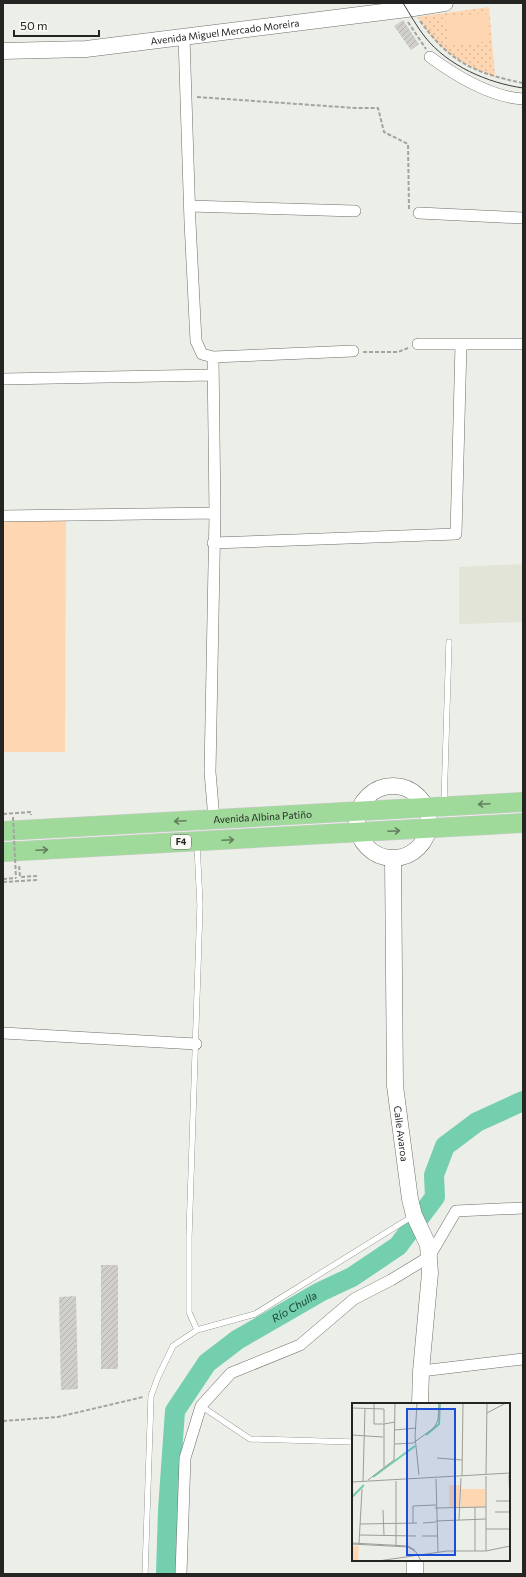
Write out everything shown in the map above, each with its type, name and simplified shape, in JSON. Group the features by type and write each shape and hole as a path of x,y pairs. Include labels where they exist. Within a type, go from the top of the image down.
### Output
{"highway":[{"name":"Avenida Albina Patiño","path":"8,824 214,820 523,802"},
{"name":"Avenida Albina Patiño","path":"3,852 523,823"}],"main road":[{"name":"Avenida Miguel Mercado Moreira","path":"3,50 86,49 184,37 394,7 446,3"},
{"path":"359,811 359,832 363,843 371,851 381,856 393,858 403,857 420,847 425,839 429,818 435,807"},
{"name":"Calle Avaroa","path":"393,858 395,1086 410,1199 414,1216 428,1245 430,1273 421,1371 420,1403"},
{"path":"415,1561 415,1574"}],"street":[{"path":"184,37 189,206 196,341 202,354 213,357 353,351"},
{"path":"430,57 455,74 479,86 513,98 523,98"},
{"path":"189,206 355,211"},
{"path":"419,213 523,218"},
{"path":"418,344 523,344"},
{"path":"213,543 456,534 461,344"},
{"path":"213,357 215,513 213,543 210,772 214,820"},
{"path":"3,379 213,375"},
{"path":"3,516 215,513"},
{"path":"3,1033 196,1044"},
{"path":"180,1574 185,1458 201,1406 232,1373 300,1345 354,1299 391,1280 429,1257 456,1211 523,1208"},
{"path":"421,1371 523,1358"}],"lane":[{"path":"435,807 449,642"},
{"path":"196,842 200,905 189,1236 189,1312 197,1330"},
{"path":"145,1574 151,1396 158,1377 173,1346 197,1330 255,1314 414,1216"},
{"path":"201,1406 250,1439 352,1442"}],"path":[{"path":"412,6 417,17 432,38 449,54 469,66 495,77 523,82"},
{"path":"394,7 407,20 423,43 430,57"},
{"path":"186,96 355,108 378,108 384,132 408,144 409,215 419,213"},
{"path":"353,351 398,352 418,344"},
{"path":"3,880 16,878 8,824"},
{"path":"3,880 36,880 36,876 20,877"},
{"path":"3,1422 58,1417 151,1396"}],"shaded area":[{"path":"489,7 495,77 469,66 450,54 434,39 417,17"},
{"path":"486,13 490,41 449,46 445,18"},
{"path":"66,520 65,752 3,752 3,521"},
{"path":"523,564 523,622 459,624 459,567"}],"building":[{"path":"403,20 419,44 411,50 394,26"},
{"path":"101,1265 118,1265 118,1369 101,1369"},
{"path":"76,1296 78,1389 61,1390 59,1297"}],"waterway":[{"name":"Río Chulla","path":"166,1574 168,1510 175,1411 207,1363 237,1340 320,1292 352,1277 398,1246 435,1197 434,1175 445,1146 477,1122 523,1101"}],"tram line":[{"path":"403,3 425,37 434,47 457,65 470,72 496,82 523,88"}]}
